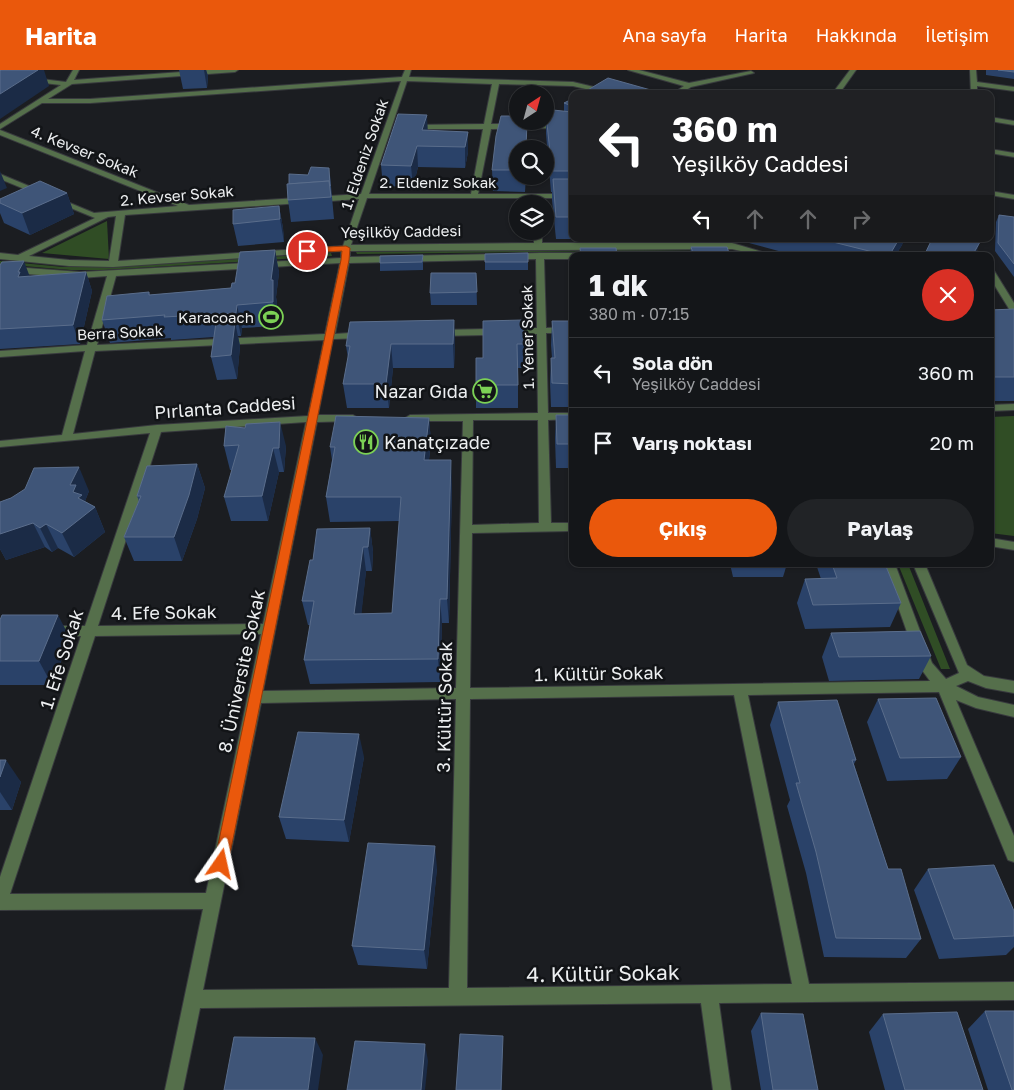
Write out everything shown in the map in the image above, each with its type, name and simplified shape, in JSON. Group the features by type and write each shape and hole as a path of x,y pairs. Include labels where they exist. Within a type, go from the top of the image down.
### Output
{"street":[{"path":"0,127 69,83 76,70"},
{"path":"0,76 69,83 235,70"},
{"name":"1. Eldeniz Sokak","path":"346,254 408,70"},
{"path":"631,70 689,85"},
{"path":"838,90 853,70"},
{"path":"973,70 974,90"},
{"path":"681,90 689,85 748,72"},
{"path":"41,101 90,101 405,79 573,84 599,90"},
{"path":"474,196 496,82"},
{"path":"974,84 1014,88"},
{"path":"994,120 1014,123"},
{"path":"388,127 560,126 569,128"},
{"name":"4. Kevser Sokak","path":"0,132 188,207"},
{"path":"994,152 1014,155"},
{"name":"2. Kevser Sokak","path":"0,176 93,216 188,207 364,196"},
{"path":"994,194 1014,197"},
{"name":"2. Eldeniz Sokak","path":"364,196 474,196 509,198"},
{"name":"2. Eldeniz Sokak","path":"554,198 569,196"},
{"path":"66,438 112,268 121,213"},
{"path":"17,259 109,215"},
{"path":"538,240 538,246"},
{"path":"936,242 969,252"},
{"name":"Yeşilköy Caddesi","path":"0,256 112,268 346,254 538,246 735,249 751,252"},
{"name":"Yeşilköy Caddesi","path":"651,252 735,249"},
{"name":"Yeşilköy Caddesi","path":"346,254 569,255"},
{"name":"8. Üniversite Sokak","path":"174,1090 346,254"},
{"name":"1. Yener Sokak","path":"540,256 544,528"},
{"name":"Yeşilköy Caddesi","path":"0,269 81,275 112,268"},
{"path":"994,278 1014,310"},
{"path":"426,333 569,330"},
{"name":"Berra Sokak","path":"0,354 378,334"},
{"path":"994,408 1014,407"},
{"path":"400,418 569,416"},
{"name":"Pırlanta Caddesi","path":"0,444 157,428 313,418 361,418"},
{"name":"3. Kültür Sokak","path":"458,997 468,418"},
{"name":"1. Efe Sokak","path":"0,902 157,428"},
{"path":"466,530 569,527"},
{"path":"994,543 1014,546"},
{"path":"890,567 926,666 944,686 956,695 969,701 1014,711"},
{"path":"920,567 959,662 968,675 988,683 1014,687"},
{"name":"4. Efe Sokak","path":"40,632 269,629"},
{"path":"944,686 968,675"},
{"path":"944,686 1014,855"},
{"name":"1. Kültür Sokak","path":"255,697 944,686"},
{"path":"740,689 802,993"},
{"path":"0,902 213,901"},
{"name":"4. Kültür Sokak","path":"193,999 1014,991"},
{"path":"709,994 722,1090"}],"green space":[{"path":"107,221 109,259 42,253"},
{"path":"705,248 706,250 357,254 356,252"},
{"path":"331,253 332,256 104,270 71,270 0,264 0,261 63,267 108,267"},
{"path":"1014,416 1014,536 994,534 994,417"},
{"path":"899,567 909,567 950,669 941,669"}],"building":[{"path":"1,70 38,70 0,94"},
{"path":"998,70 1014,70 1014,72"},
{"path":"608,78 651,90 588,90"},
{"path":"554,110 569,112 569,171 554,171 554,140 549,140 548,130 554,130"},
{"path":"398,114 427,115 422,130 468,132 465,147 417,146 411,166 381,165"},
{"path":"501,116 509,116 509,130 527,130 526,140 509,140 509,170 492,170 496,136"},
{"path":"311,167 329,168 330,186 329,181 289,184 289,174 308,175"},
{"path":"554,179 569,179 569,217 556,217"},
{"path":"40,181 67,193 22,213 0,203 0,199"},
{"path":"329,181 331,197 288,200 287,184"},
{"path":"279,206 280,219 233,224 233,210"},
{"path":"999,215 1014,217 1014,264 998,243"},
{"path":"833,242 897,242 891,252 873,252"},
{"path":"931,242 980,242 974,252 926,252"},
{"path":"691,247 727,247 729,252 693,252"},
{"path":"580,248 616,248 616,252 580,252"},
{"path":"275,250 271,280 273,280 273,302 237,305 236,313 164,317 165,315 102,320 107,296 149,292 149,295 231,288 232,283 235,283 240,252"},
{"path":"528,253 528,262 485,262 485,254"},
{"path":"423,255 422,262 380,263 380,256"},
{"path":"24,261 18,272 20,272 18,277 86,272 73,325 0,329 0,265 2,262"},
{"path":"431,273 476,273 477,292 430,293"},
{"path":"1014,309 1014,377 994,377 994,310"},
{"path":"454,320 453,344 391,344 386,384 343,384 350,346 346,346 350,322"},
{"path":"523,320 524,344 517,344 518,385 476,385 476,358 483,358 483,321"},
{"path":"552,321 569,321 569,384 552,383 551,358 555,358"},
{"path":"235,322 231,355 211,357 216,323"},
{"path":"556,415 569,415 569,444 557,444"},
{"path":"336,416 429,418 424,460 451,460 447,599 440,599 438,659 304,660 314,601 302,601 310,560 313,560 317,529 370,528 368,547 363,547 354,614 392,613 401,497 326,497 335,447 330,447"},
{"path":"280,422 279,448 273,448 262,496 224,497 239,445 224,446 226,426 245,428 246,424"},
{"path":"197,464 189,495 174,537 124,537 141,496 137,496 147,466"},
{"path":"79,467 70,485 76,485 73,492 82,495 78,498 95,507 62,533 46,524 40,528 33,523 0,534 0,502 11,498 25,489 34,468"},
{"path":"833,567 886,567 901,603 813,605 805,579 837,578"},
{"path":"2,615 58,615 39,661 0,661 0,620"},
{"path":"920,631 931,656 839,657 831,633"},
{"path":"936,698 961,757 900,758 878,699"},
{"path":"837,700 856,760 852,760 888,869 901,869 921,939 836,938 816,852 796,783 800,783 778,702"},
{"path":"298,732 359,734 344,820 279,817"},
{"path":"0,760 6,760 0,777"},
{"path":"368,843 435,846 424,950 352,946"},
{"path":"994,865 1014,911 1014,936 954,939 928,869"},
{"path":"985,1011 1014,1011 1014,1090 1012,1090"},
{"path":"957,1012 983,1090 905,1090 883,1014"},
{"path":"761,1013 803,1014 818,1090 773,1090"},
{"path":"460,1034 503,1036 501,1090 456,1090"},
{"path":"234,1037 315,1038 308,1090 224,1090"},
{"path":"355,1041 425,1044 421,1090 347,1090"}],"place":[{"name":"Karacoach","path":"271,317"},
{"name":"Nazar Gıda","path":"485,391"},
{"name":"Kanatçızade","path":"366,442"}],"route":[{"path":"221,864 346,248 307,251"}]}
